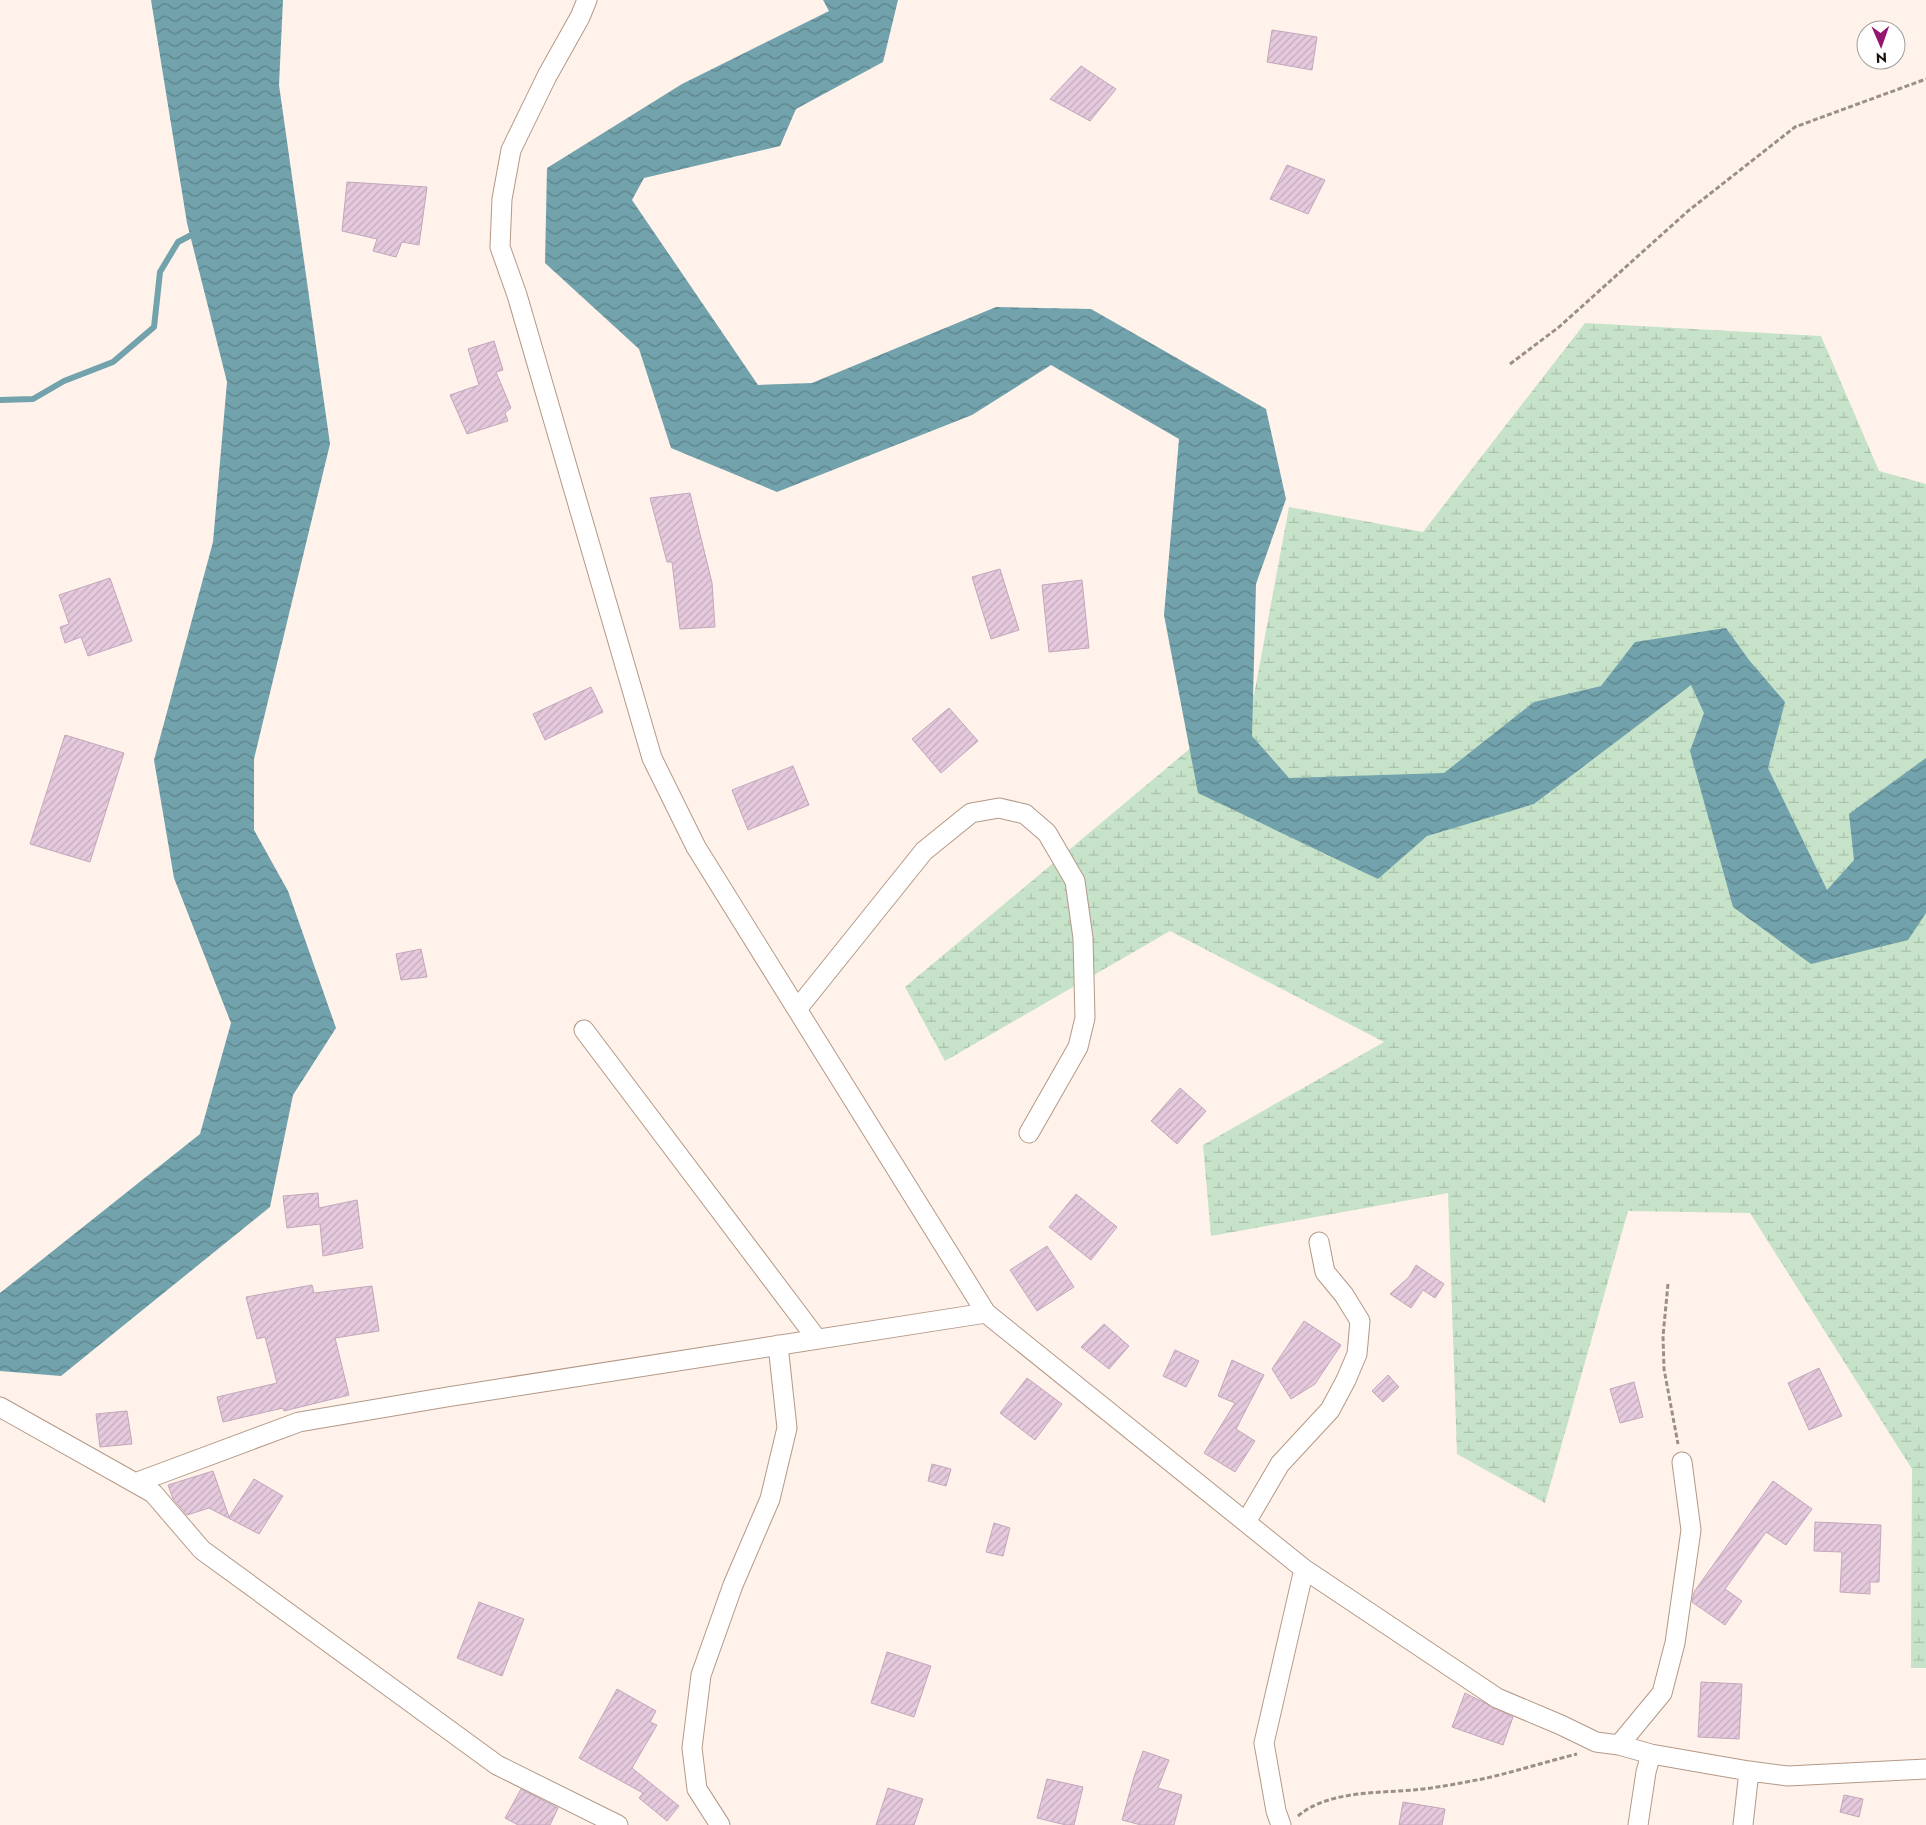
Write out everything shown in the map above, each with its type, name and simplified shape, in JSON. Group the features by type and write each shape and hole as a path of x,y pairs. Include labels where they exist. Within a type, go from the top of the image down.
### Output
{"street":[{"path":"588,0 580,18 547,76 511,150 502,199 500,247 517,295 652,758 696,847 798,1008 986,1313 1304,1569 1497,1698 1596,1742 1619,1745 1651,1754 1749,1771 1788,1776 1926,1769"},
{"path":"798,1008 924,851 971,813 999,808 1025,814 1047,833 1075,881 1083,938 1085,1018 1078,1047 1029,1133"},
{"path":"584,1030 817,1339"},
{"path":"1246,1522 1280,1464 1330,1410 1357,1354 1360,1321 1344,1295 1325,1272 1319,1242"},
{"path":"135,1483 299,1422 446,1397 986,1313"},
{"path":"720,1825 697,1789 692,1748 693,1739 702,1675 733,1585 770,1499 786,1428 778,1345"},
{"path":"0,1407 153,1493 202,1550 497,1765 618,1825"},
{"path":"1619,1745 1662,1694 1675,1643 1691,1530 1682,1462"},
{"path":"1288,1822 1276,1811 1264,1743 1304,1569"},
{"path":"1638,1825 1646,1772 1651,1754"},
{"path":"1743,1825 1749,1771"}],"path":[{"path":"1510,364 1559,328 1688,211 1795,128 1926,79"},
{"path":"1668,1284 1663,1336 1664,1369 1682,1462"},
{"path":"1288,1822 1308,1808 1332,1799 1387,1791 1415,1790 1482,1779 1581,1754"}],"green space":[{"path":"1585,323 1821,336 1879,471 1926,484 1926,1668 1911,1668 1912,1469 1750,1213 1628,1211 1545,1503 1457,1454 1448,1193 1211,1236 1203,1145 1384,1042 1170,931 945,1061 905,987 1254,695 1289,507 1423,532"}],"water":[{"path":"151,0 283,0 279,85 330,444 254,759 254,830 288,891 336,1028 293,1095 270,1207 61,1376 0,1371 0,1293 200,1134 231,1023 174,878 154,760 213,542 227,382 187,223"},
{"path":"823,0 898,0 883,62 796,109 780,146 644,178 632,200 758,385 812,383 996,307 1091,309 1266,409 1286,499 1256,584 1252,736 1289,778 1444,773 1534,702 1601,686 1635,642 1726,628 1749,660 1785,702 1768,768 1827,890 1854,860 1849,814 1926,758 1926,913 1908,940 1811,964 1733,907 1690,751 1704,713 1691,685 1534,804 1427,836 1378,879 1198,793 1164,615 1179,439 1051,365 972,415 777,492 671,448 639,349 545,263 547,168 682,84 829,11"}],"building":[{"path":"1272,30 1317,37 1312,70 1267,62"},
{"path":"1081,66 1116,89 1090,121 1050,99"},
{"path":"1287,165 1325,180 1308,214 1270,199"},
{"path":"347,182 427,187 419,245 402,242 396,257 373,251 377,239 342,231"},
{"path":"494,341 503,370 496,372 511,408 505,413 508,421 467,434 450,395 479,385 468,349"},
{"path":"690,493 712,583 715,627 680,629 672,562 667,562 650,498"},
{"path":"1000,569 1019,630 991,639 972,577"},
{"path":"110,578 132,641 88,656 81,637 65,643 60,627 69,624 59,595"},
{"path":"1082,580 1089,648 1049,652 1042,585"},
{"path":"591,687 603,712 545,740 533,714"},
{"path":"949,708 978,741 941,773 912,739"},
{"path":"65,735 124,753 90,862 30,844"},
{"path":"793,766 809,805 748,830 732,790"},
{"path":"421,949 427,977 401,980 396,954"},
{"path":"1180,1088 1206,1111 1177,1144 1151,1121"},
{"path":"318,1193 319,1208 357,1200 363,1248 323,1256 320,1224 287,1228 283,1196"},
{"path":"1076,1194 1117,1227 1091,1260 1049,1227"},
{"path":"1047,1246 1074,1287 1037,1311 1010,1270"},
{"path":"1416,1265 1444,1284 1435,1298 1423,1290 1411,1308 1390,1294 1409,1277"},
{"path":"312,1285 314,1293 372,1286 379,1331 335,1338 349,1395 284,1411 283,1408 223,1422 217,1397 277,1383 265,1337 257,1339 246,1297"},
{"path":"1304,1321 1341,1345 1315,1384 1291,1399 1272,1369"},
{"path":"1104,1324 1129,1346 1109,1369 1081,1347"},
{"path":"1175,1350 1199,1361 1186,1387 1163,1376"},
{"path":"1232,1360 1264,1375 1236,1429 1255,1441 1235,1472 1204,1453 1235,1403 1218,1396"},
{"path":"1819,1368 1842,1416 1809,1430 1788,1383"},
{"path":"1388,1375 1399,1387 1383,1402 1372,1391"},
{"path":"1027,1378 1062,1404 1035,1440 1000,1413"},
{"path":"1634,1382 1643,1417 1620,1423 1610,1389"},
{"path":"127,1411 132,1444 100,1447 96,1414"},
{"path":"932,1464 951,1469 946,1486 928,1481"},
{"path":"213,1471 229,1517 254,1479 283,1496 259,1534 209,1508 187,1515 173,1499 168,1485"},
{"path":"1773,1481 1812,1509 1786,1545 1766,1532 1725,1589 1742,1601 1725,1625 1692,1602 1694,1592"},
{"path":"1815,1522 1881,1525 1879,1582 1870,1582 1870,1594 1840,1592 1842,1552 1814,1551"},
{"path":"994,1523 1010,1528 1003,1556 986,1552"},
{"path":"479,1602 524,1619 502,1676 457,1658"},
{"path":"887,1652 931,1666 914,1717 871,1703"},
{"path":"1701,1682 1742,1684 1739,1739 1698,1737"},
{"path":"617,1689 656,1711 650,1722 657,1725 632,1768 679,1806 667,1821 639,1798 643,1793 579,1758"},
{"path":"1465,1693 1513,1717 1503,1745 1452,1727"},
{"path":"1143,1751 1169,1760 1158,1788 1182,1795 1174,1825 1141,1825 1122,1820"},
{"path":"1047,1779 1083,1787 1074,1825 1037,1818"},
{"path":"888,1788 923,1799 914,1825 876,1825"},
{"path":"521,1789 558,1808 550,1825 518,1825 505,1818"},
{"path":"1844,1795 1863,1799 1859,1817 1840,1812"},
{"path":"1403,1802 1445,1809 1442,1825 1399,1825"}],"waterway":[{"path":"0,400 33,399 64,381 113,362 154,327 160,272 178,242 197,232"}]}
